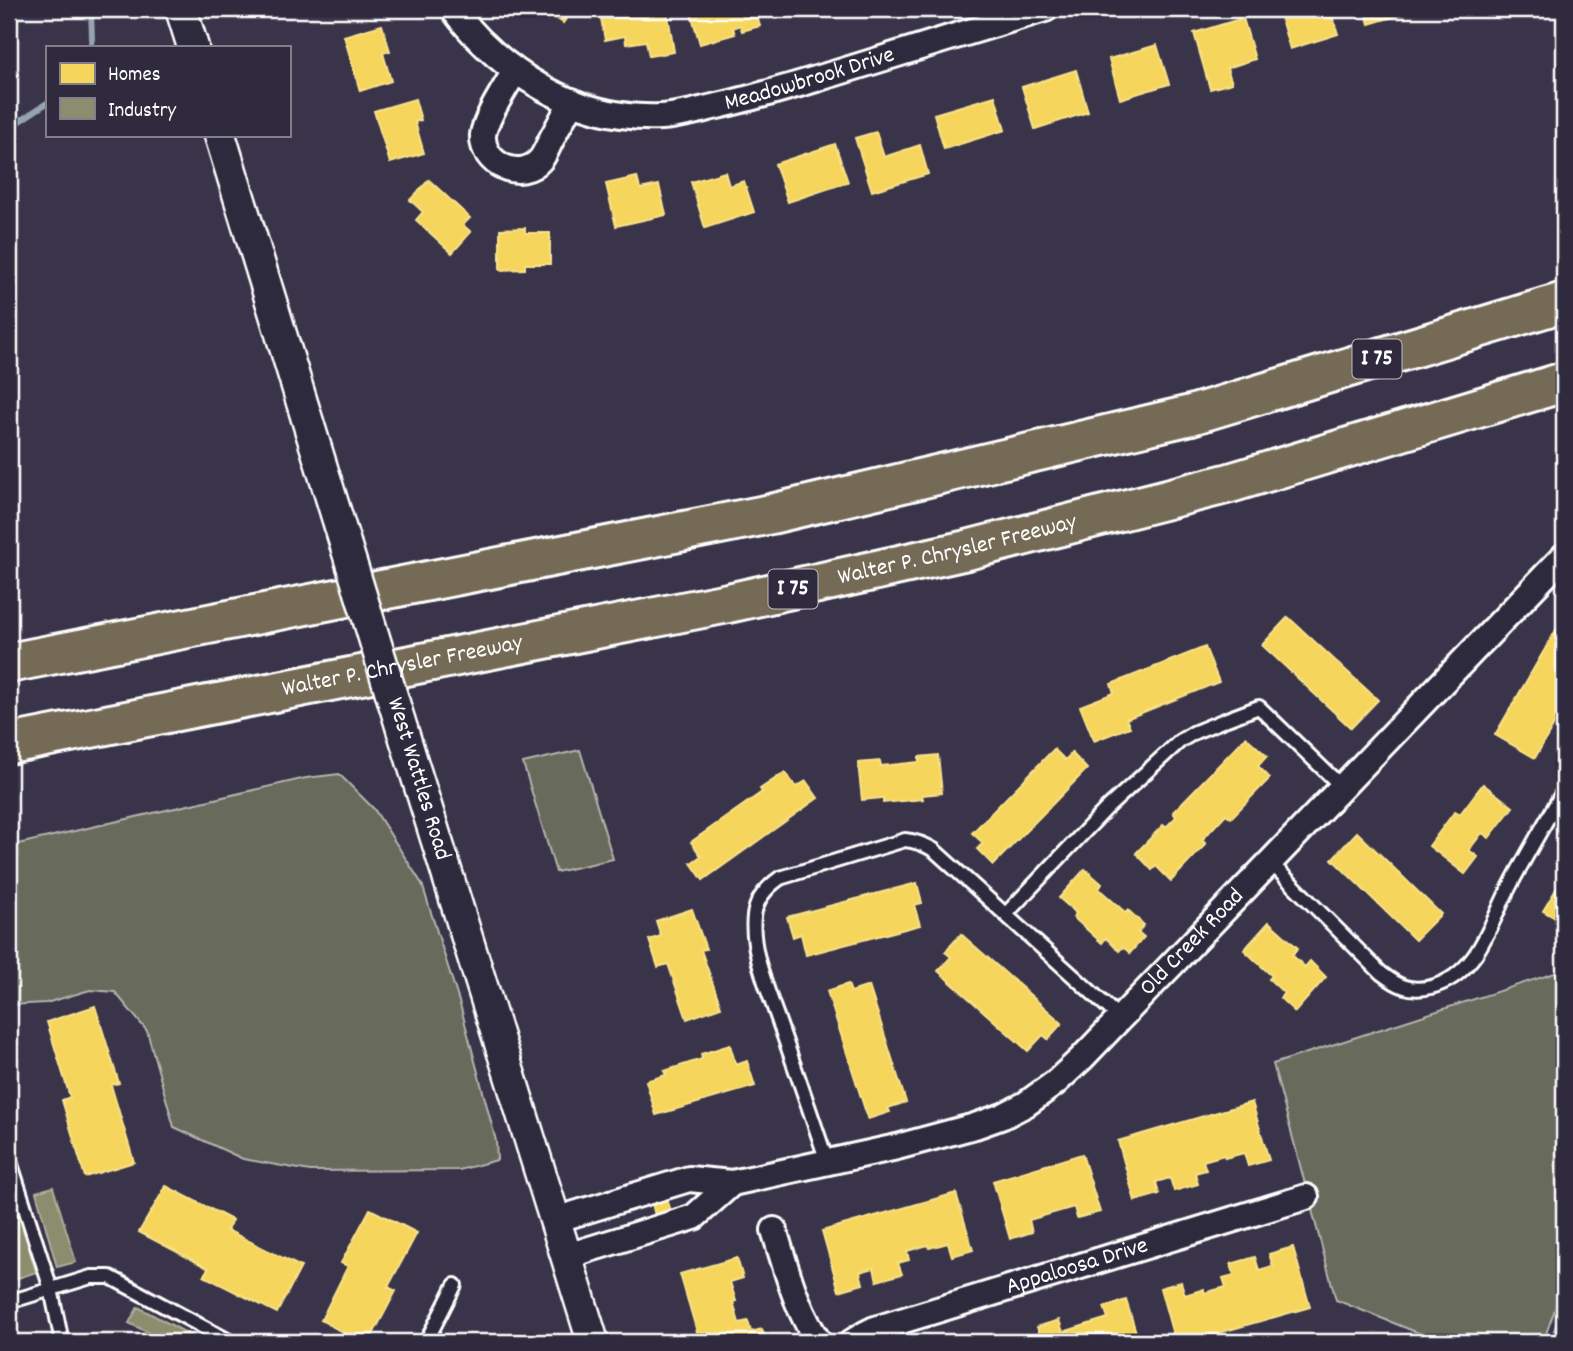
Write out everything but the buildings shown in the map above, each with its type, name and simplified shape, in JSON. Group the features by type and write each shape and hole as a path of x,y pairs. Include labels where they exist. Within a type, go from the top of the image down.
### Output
{"highway":[{"name":"I 75","path":"9,663 771,514 1191,415 1564,302"},
{"name":"Walter P. Chrysler Freeway","path":"9,744 715,606 967,550 1230,483 1564,382"}],"street":[{"path":"181,9 193,46"},
{"name":"Meadowbrook Drive","path":"453,9 468,30 486,48 515,71 545,89 572,101 625,115 662,117 737,102 1045,9"},
{"path":"515,71 485,125 484,148 490,158 499,165 521,170 540,160 572,101"},
{"name":"West Wattles Road","path":"220,136 593,1342"},
{"name":"Old Creek Road","path":"555,1220 689,1179 732,1183 897,1147 975,1126 1027,1104 1081,1059 1564,556"},
{"name":"Old Creek Road","path":"567,1256 694,1217 732,1183"},
{"name":"Appaloosa Drive","path":"852,1342 875,1329 1306,1197"},
{"path":"774,1230 797,1298 819,1342"}],"lane":[{"path":"1006,914 1106,808 1180,741 1227,719 1259,707 1342,787"},
{"path":"1269,862 1381,973 1396,985 1424,989 1450,980 1475,956 1509,887 1564,790"},
{"path":"827,1162 755,945 754,913 760,897 780,878 890,844 915,841 934,850 1121,1018"},
{"path":"9,1158 51,1289 62,1342"},
{"path":"9,1302 91,1277 110,1278 231,1342"},
{"path":"426,1342 455,1285"}],"green space":[{"path":"580,750 613,859 556,872 523,763"},
{"path":"339,774 374,809 422,884 461,1008 496,1141 497,1160 459,1170 310,1171 243,1159 174,1127 147,1031 115,992 90,990 46,1003 9,1005 9,846 306,778"},
{"path":"1564,970 1564,1284 1543,1342 1434,1342 1421,1334 1336,1300 1273,1064"}],"waterway":[{"path":"90,46 91,9"},
{"path":"9,128 46,104"},
{"path":"1552,1342 1564,1308"}]}
